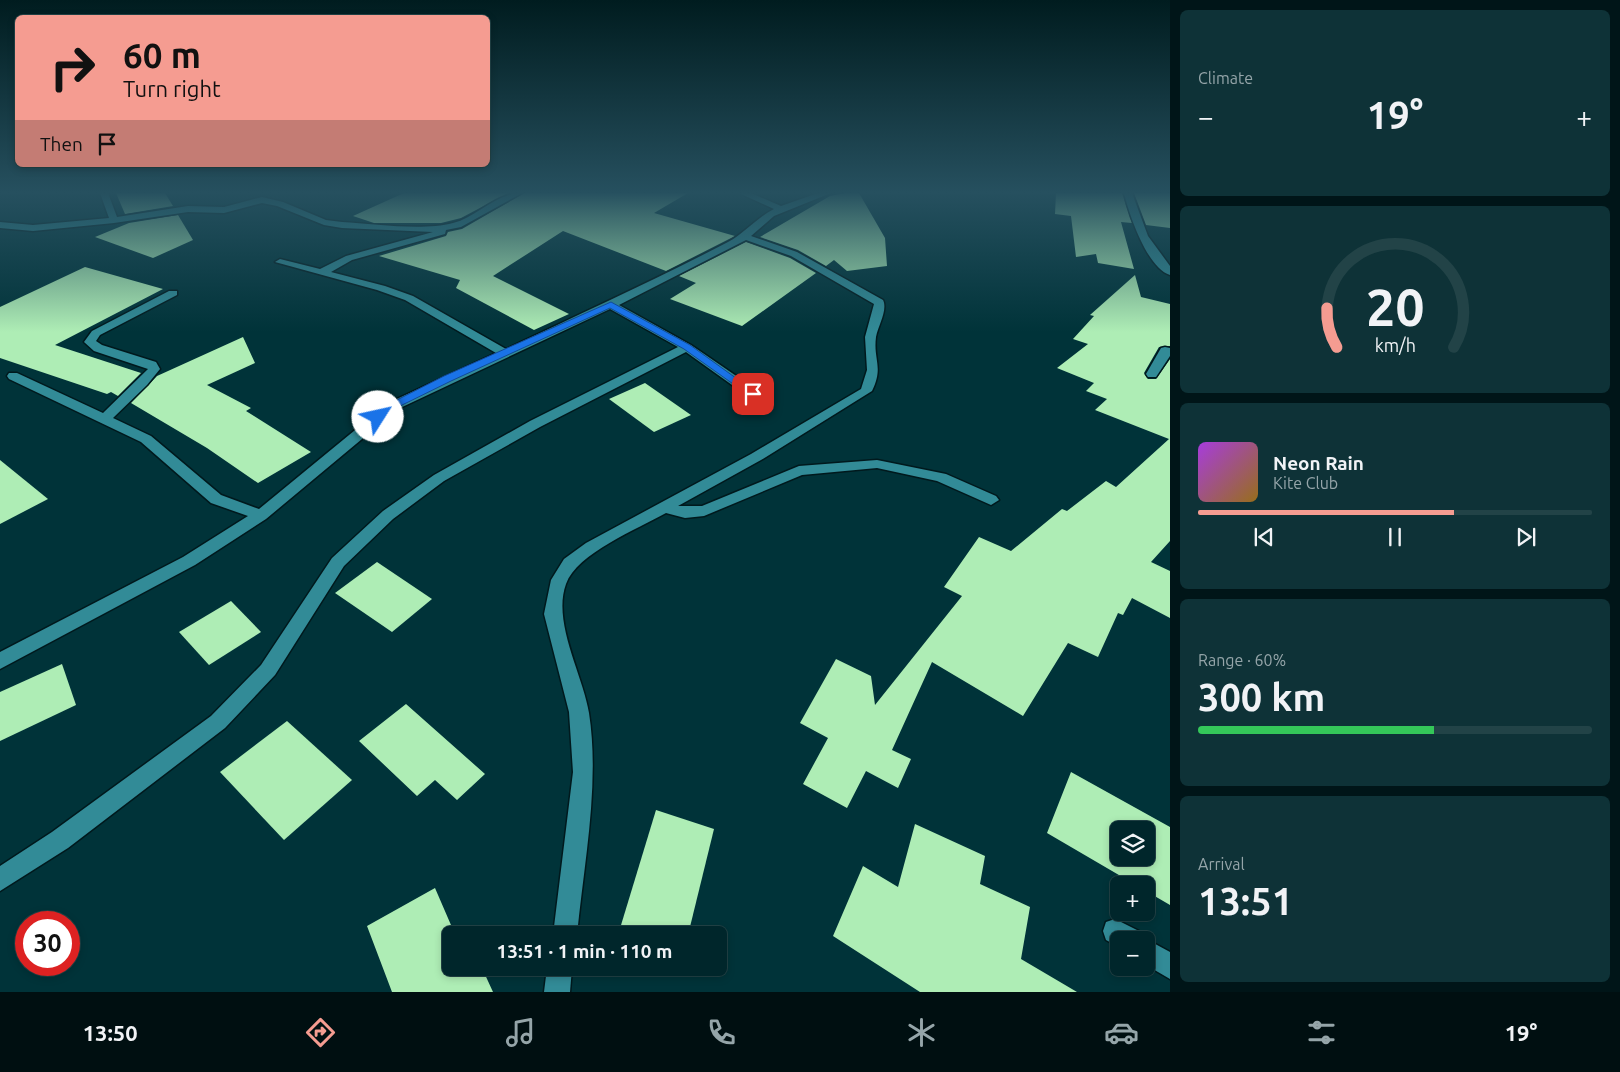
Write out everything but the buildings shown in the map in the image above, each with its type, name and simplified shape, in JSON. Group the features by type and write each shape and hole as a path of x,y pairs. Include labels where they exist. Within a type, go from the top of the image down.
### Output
{"street":[{"path":"321,273 349,258 419,239"},
{"path":"0,661 189,561 261,515 392,406 611,304 739,239"},
{"path":"566,926 583,772 579,712 553,614 557,584 570,563 592,547 666,508 866,391 872,380 875,369 870,350 870,339 880,306 879,302 794,254 754,239"},
{"path":"1143,239 1146,246 1170,272"},
{"path":"280,262 409,298 504,353"},
{"path":"105,419 116,404 147,379 154,369 152,365 98,348 90,342 96,333 173,294"},
{"path":"611,304 687,347 765,402"},
{"path":"0,879 60,840 218,722 268,670 338,562 388,515 439,478 535,424 687,347"},
{"path":"1152,374 1165,351 1170,352"},
{"path":"13,376 146,439 216,499 261,515"},
{"path":"666,508 685,514 704,511 799,471 877,464 941,477 991,500"},
{"path":"1155,956 1170,966"},
{"path":"557,992 559,976"}],"route":[{"path":"378,417 392,406 448,378 611,304 687,347 753,394"}]}
